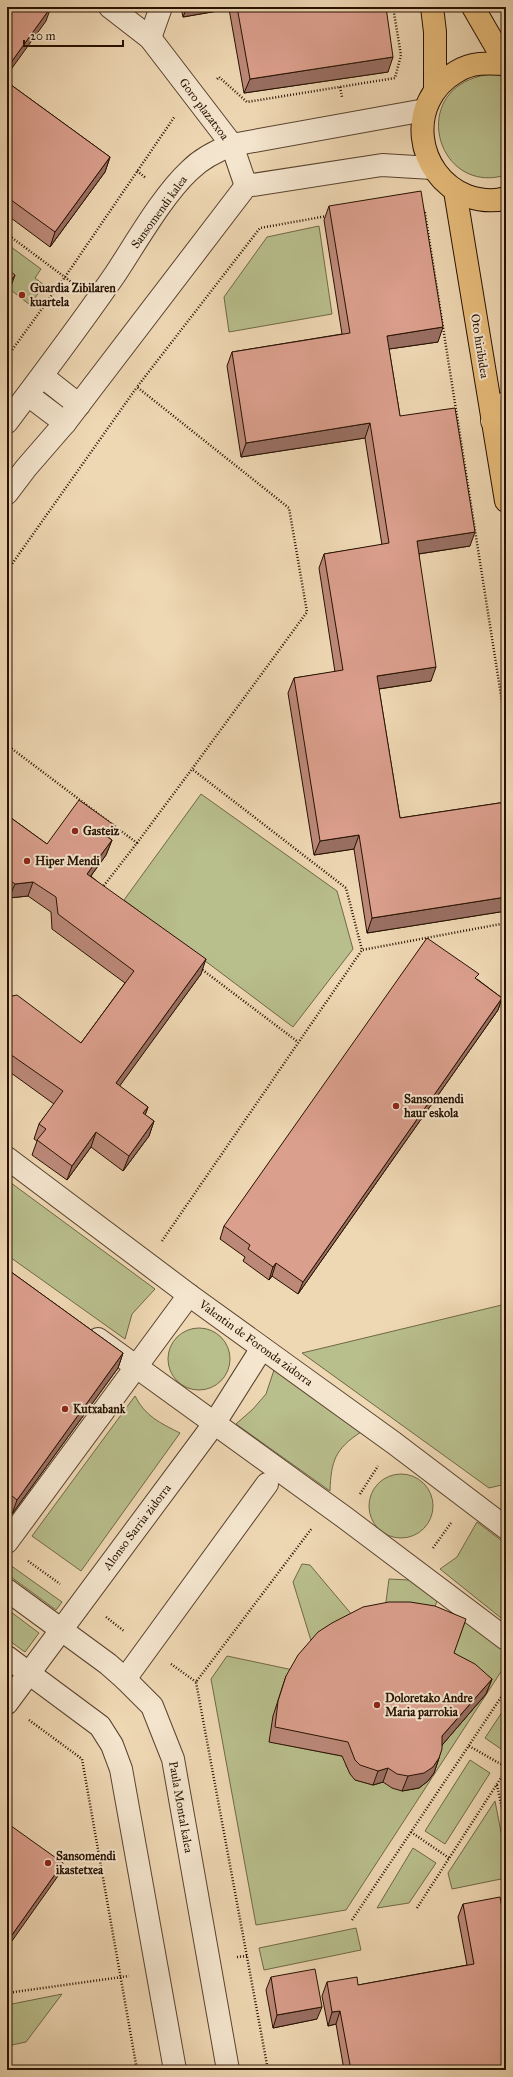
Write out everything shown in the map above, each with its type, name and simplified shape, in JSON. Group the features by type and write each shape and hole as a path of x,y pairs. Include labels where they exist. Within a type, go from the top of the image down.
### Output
{"main road":[{"path":"432,7 435,32 435,89 425,110 422,140 432,168 442,181 455,191 477,199 501,200 506,198"},
{"path":"473,7 506,64"},
{"path":"435,89 456,72 480,63 506,64"},
{"name":"Oto hiribidea","path":"455,191 499,425 506,501"}],"street":[{"name":"Goro plazatxoa","path":"110,7 150,38 232,145 246,186"},
{"path":"150,38 161,7"},
{"name":"Sansomendi kalea","path":"7,422 97,300 168,196 190,170 217,151 232,145 425,110"},
{"path":"7,493 26,468 65,423 246,186 382,165 432,168"},
{"path":"42,376 79,405"},
{"path":"28,394 65,423"},
{"path":"499,425 506,403"},
{"name":"Valentin de Foronda zidorra","path":"7,1158 189,1295 394,1443 506,1528"},
{"path":"7,1542 137,1368 189,1295"},
{"path":"81,1327 336,1512 506,1639"},
{"name":"Alonso Sarria zidorra","path":"7,1703 214,1424 262,1348"},
{"path":"125,1679 267,1484"},
{"name":"Paula Montal kalea","path":"7,1590 125,1679 152,1706 173,1759 228,2070"},
{"path":"7,1657 100,1726 112,1745 121,1769 175,2070"}],"path":[{"path":"213,82 219,78 247,102 395,78 401,55 393,7"},
{"path":"7,357 65,277 176,113"},
{"path":"421,207 425,212 506,727"},
{"path":"7,571 138,387 260,228 335,214"},
{"path":"7,234 97,300"},
{"path":"99,892 192,769 307,612 290,508 138,387"},
{"path":"7,745 137,842"},
{"path":"192,769 346,888 362,950"},
{"path":"147,1262 362,950 506,923"},
{"path":"199,967 298,1042"},
{"path":"268,2070 196,1682 394,1443"},
{"path":"416,1571 468,1500"},
{"path":"352,1920 506,1690"},
{"path":"26,1718 82,1759 137,2070"},
{"path":"469,1746 506,1767"},
{"path":"417,1908 506,1770"},
{"path":"497,1784 506,1828"},
{"path":"411,1832 449,1858"}],"green space":[{"path":"493,74 506,77 506,175 481,177 461,170 447,155 440,136 439,115 448,96 465,82"},
{"path":"319,226 332,314 229,332 224,297 267,237"},
{"name":"Guardia Zibilaren kuartela","path":"7,244 41,269 35,278 44,285 30,305 7,287"},
{"path":"201,794 337,891 353,949 293,1027 124,900"},
{"path":"7,1180 155,1289 132,1314 125,1339 7,1255"},
{"path":"506,1304 506,1484 489,1488 302,1353"},
{"path":"199,1328 211,1330 221,1337 228,1347 230,1359 228,1371 221,1381 211,1388 199,1390 187,1388 177,1381 170,1371 168,1359 170,1347 177,1337 187,1330"},
{"path":"274,1370 361,1432 345,1444 336,1457 333,1464 330,1491 236,1424 253,1409 266,1394"},
{"path":"135,1396 148,1414 180,1433 81,1571 32,1536"},
{"path":"401,1474 419,1480 427,1488 433,1506 427,1524 419,1532 401,1538 383,1532 375,1524 369,1506 375,1488 383,1480"},
{"path":"477,1522 506,1544 506,1622 440,1569 457,1557"},
{"path":"302,1564 310,1565 358,1622 313,1647 293,1582"},
{"path":"10,1565 62,1602 56,1610 7,1574 7,1568"},
{"path":"389,1579 409,1580 437,1601 430,1620 384,1617"},
{"path":"7,1609 39,1633 25,1652 7,1639"},
{"path":"465,1622 506,1652 506,1664 346,1910 256,1925 211,1679 227,1656 293,1670 277,1704 270,1742 346,1757 346,1766 355,1780 373,1785 383,1782 437,1751 486,1694 448,1667"},
{"path":"506,1706 506,1748 504,1751 485,1738"},
{"path":"470,1760 490,1773 445,1844 425,1831"},
{"path":"495,1801 506,1858 506,1878 452,1889 448,1873"},
{"path":"413,1848 436,1863 409,1903 377,1908"},
{"path":"356,1928 361,1950 264,1970 259,1948"},
{"path":"62,1994 26,2042 7,2046 7,2005"}],"building":[{"path":"7,7 51,7 7,68"},
{"path":"237,7 386,7 393,57 250,79"},
{"path":"7,82 110,157 55,232 7,197"},
{"path":"421,191 443,327 387,336 400,416 455,408 475,532 417,541 436,667 377,676 400,818 506,802 506,897 372,918 359,835 320,841 294,678 343,670 324,554 389,543 370,423 246,443 232,352 350,333 329,206"},
{"path":"7,269 15,275 7,286"},
{"path":"79,800 114,825 106,836 112,840 87,874 206,959 116,1083 148,1107 143,1113 154,1121 129,1156 96,1132 72,1166 37,1140 46,1129 39,1124 63,1091 7,1052 7,997 17,995 81,1043 134,971 58,914 56,897 33,882 15,884 7,878 7,815 47,844"},
{"path":"427,938 479,974 475,978 502,998 303,1282 276,1263 273,1267 248,1249 250,1245 224,1226"},
{"path":"7,1269 123,1353 17,1500 7,1492"},
{"name":"Doloretako Andre Maria parrokia","path":"389,1602 410,1602 435,1606 466,1619 454,1653 475,1664 492,1679 442,1736 442,1749 439,1758 433,1767 424,1773 408,1776 397,1774 388,1768 378,1771 360,1765 355,1760 348,1742 275,1727 278,1701 286,1676 298,1655 318,1632 363,1607"},
{"path":"7,1823 63,1863 7,1942"},
{"path":"500,1897 506,1928 506,2070 351,2070 340,2011 332,2012 327,1982 357,1977 358,1985 474,1964 463,1904"},
{"path":"315,1969 322,2007 277,2015 271,1977"}],"place":[{"name":"Guardia Zibilaren kuartela","path":"22,295"},
{"name":"Gasteiz","path":"75,831"},
{"name":"Hiper Mendi","path":"27,861"},
{"name":"Sansomendi haur eskola","path":"396,1106"},
{"name":"Kutxabank","path":"65,1409"},
{"name":"Doloretako Andre Maria parrokia","path":"377,1705"},
{"name":"Sansomendi ikastetxea","path":"48,1863"}]}
